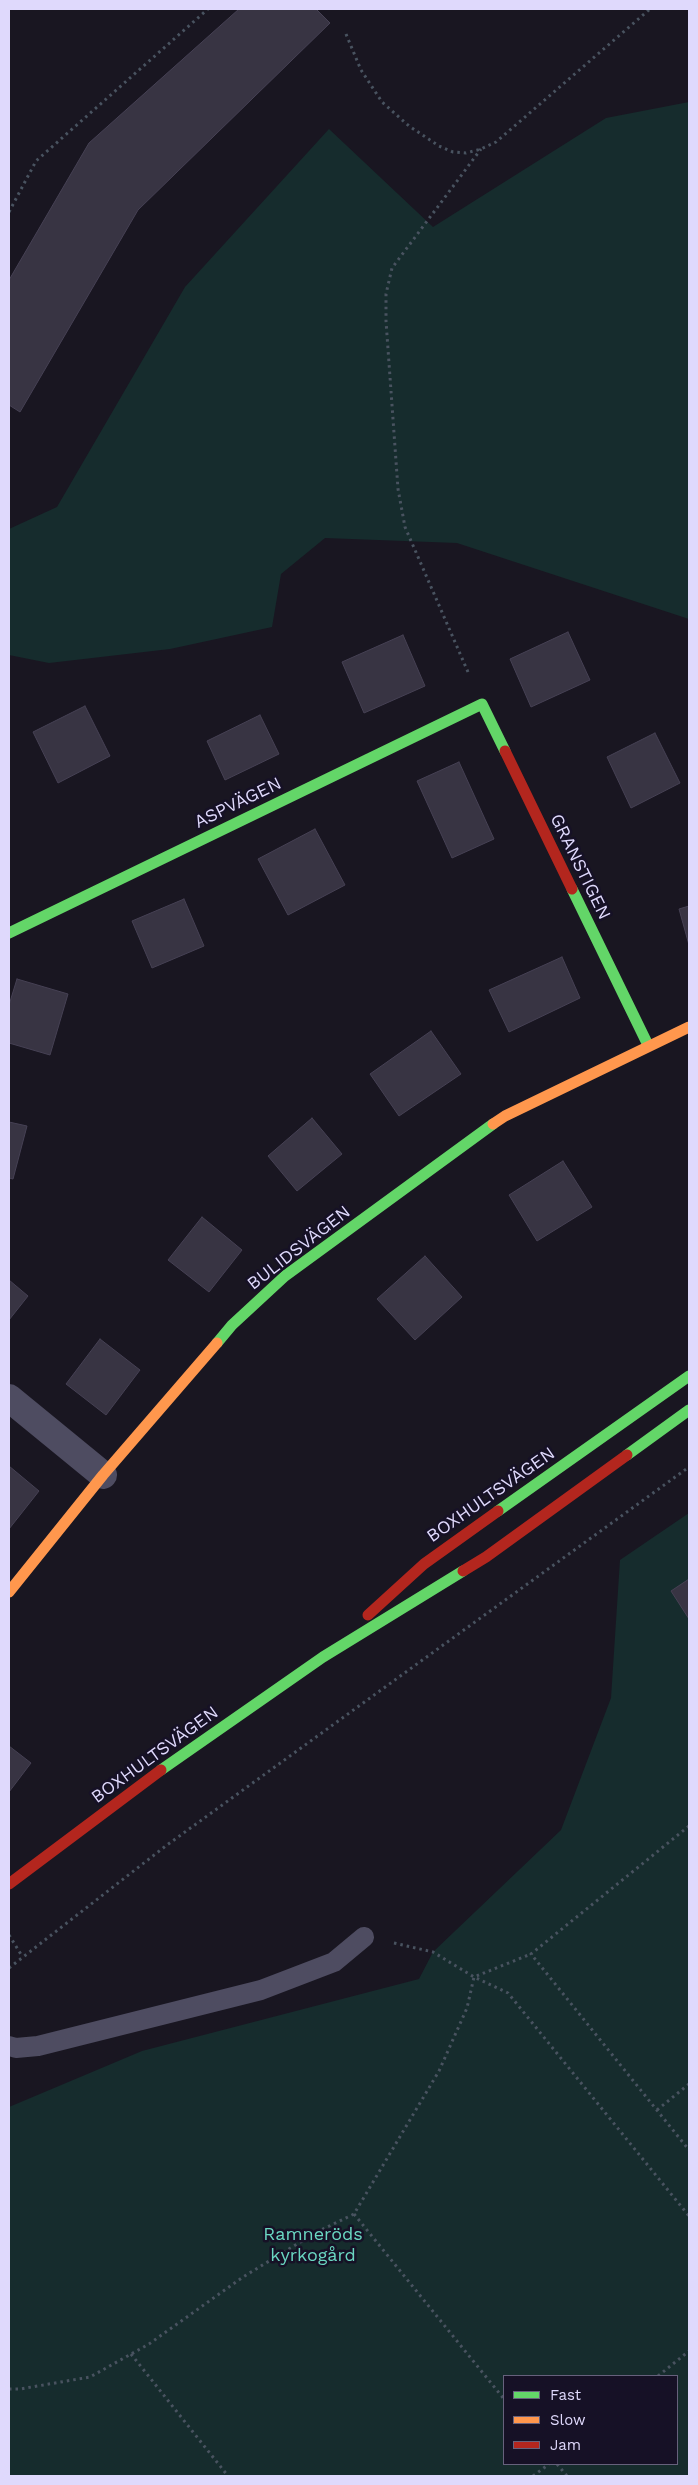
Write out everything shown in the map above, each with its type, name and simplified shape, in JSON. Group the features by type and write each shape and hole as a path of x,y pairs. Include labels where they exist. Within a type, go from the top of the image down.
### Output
{"street":[{"name":"ASPVÄGEN","path":"9,933 482,704"},
{"name":"GRANSTIGEN","path":"482,704 648,1045"},
{"name":"BULIDSVÄGEN","path":"9,1592 103,1475 232,1325 285,1276 505,1116 648,1045 689,1027"},
{"name":"BOXHULTSVÄGEN","path":"323,1657 424,1564 689,1376"},
{"path":"9,1398 103,1475"},
{"name":"BOXHULTSVÄGEN","path":"9,1884 134,1789 323,1657 486,1557 689,1410"}],"lane":[{"path":"9,2046 16,2048 38,2046 261,1990 334,1962 364,1937"}],"path":[{"path":"9,212 36,161 208,9"},
{"path":"346,34 361,70 382,102 409,126 453,152 466,153 482,150 496,142 650,9"},
{"path":"482,150 392,268 386,294 386,321 398,489 405,527 482,704"},
{"path":"9,1968 167,1845 689,1466"},
{"path":"474,1977 531,1954 689,1826"},
{"path":"9,1935 22,1956"},
{"path":"364,1937 433,1952 474,1977 508,1993 689,2216"},
{"path":"531,1954 689,2150"},
{"path":"9,2389 20,2390 90,2376 131,2354 201,2309 243,2278 317,2232 354,2214 439,2071 467,2008 474,1977"},
{"path":"657,2110 689,2084"},
{"path":"354,2214 503,2398"},
{"path":"659,2375 689,2351"},
{"path":"131,2354 228,2476"},
{"path":"533,2476 547,2465"},
{"path":"558,2465 567,2476"}],"green space":[{"path":"689,102 689,619 457,543 325,538 281,574 272,627 170,649 49,663 9,655 9,529 57,507 185,287 329,129 433,227 606,118"},
{"name":"Ramneröds kyrkogård","path":"689,1513 689,2476 9,2476 9,2107 142,2051 419,1979 433,1952 561,1830 611,1698 620,1560"}],"building":[{"path":"239,9 316,9 330,23 138,210 20,412 9,405 9,280 89,143"},
{"path":"568,632 590,680 531,707 510,659"},
{"path":"403,635 425,686 364,713 342,662"},
{"path":"85,706 110,756 58,783 33,732"},
{"path":"260,715 279,754 225,780 207,741"},
{"path":"655,733 680,783 631,808 607,757"},
{"path":"459,762 494,839 452,858 417,781"},
{"path":"315,829 345,885 288,915 258,859"},
{"path":"184,899 204,946 152,968 132,921"},
{"path":"689,906 689,945 679,909"},
{"path":"562,957 580,998 509,1032 489,990"},
{"path":"17,979 68,994 50,1055 9,1043 9,1005"},
{"path":"431,1031 461,1074 399,1116 370,1074"},
{"path":"312,1118 342,1154 297,1191 268,1156"},
{"path":"9,1122 27,1126 13,1179 9,1178"},
{"path":"563,1161 592,1207 537,1241 509,1195"},
{"path":"202,1217 242,1250 209,1292 168,1260"},
{"path":"425,1256 462,1297 415,1340 377,1299"},
{"path":"9,1280 28,1296 9,1320"},
{"path":"100,1339 140,1370 106,1415 66,1384"},
{"path":"9,1466 39,1491 9,1529"},
{"path":"689,1579 689,1619 671,1591"},
{"path":"9,1746 31,1763 9,1792"}],"traffic: fast":[{"path":"9,933 482,704 505,751"},
{"path":"572,889 648,1045"},
{"path":"217,1343 232,1325 285,1276 493,1124"},
{"path":"498,1511 689,1376"},
{"path":"627,1455 689,1410"},
{"path":"161,1770 323,1657 463,1571"}],"traffic: slow":[{"path":"493,1124 505,1116 689,1027"},
{"path":"9,1592 103,1475 217,1343"}],"traffic: jam":[{"path":"505,751 572,889"},
{"path":"463,1571 486,1557 627,1455"},
{"path":"368,1615 424,1564 498,1511"},
{"path":"9,1884 161,1770"}]}
